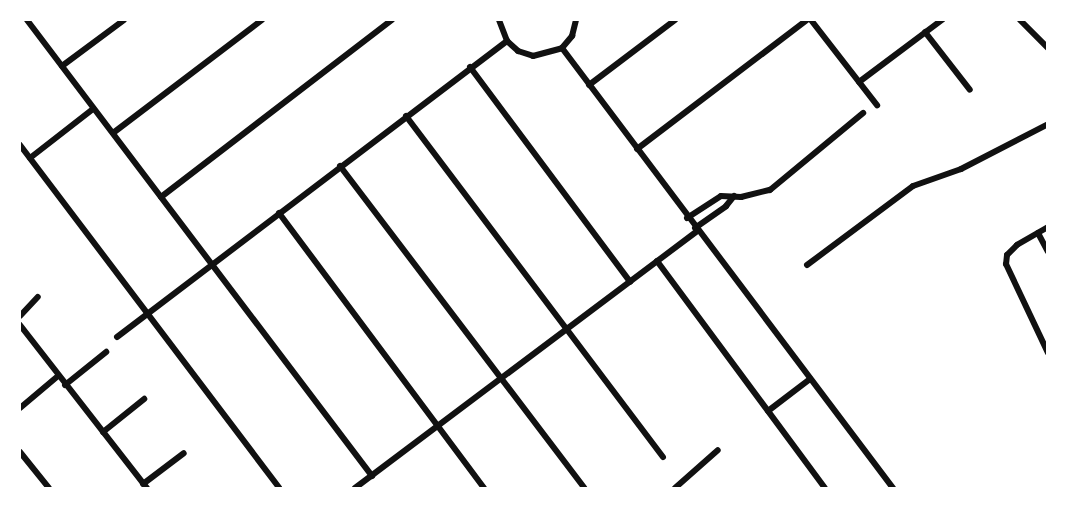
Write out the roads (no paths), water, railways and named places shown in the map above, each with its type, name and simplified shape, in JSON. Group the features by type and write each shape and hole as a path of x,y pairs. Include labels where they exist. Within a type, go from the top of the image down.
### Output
{"street":[{"path":"27,20 372,476"},
{"path":"62,66 124,20"},
{"path":"113,134 262,20"},
{"path":"161,197 392,20"},
{"path":"500,20 507,41 518,51 533,56 548,55 562,48 572,36 576,20"},
{"path":"589,85 675,20"},
{"path":"637,149 809,20 877,105"},
{"path":"860,82 942,20"},
{"path":"1020,20 1047,48"},
{"path":"925,32 970,90"},
{"path":"117,337 405,116 507,41"},
{"path":"562,48 687,218 893,489"},
{"path":"470,67 630,282"},
{"path":"30,158 93,109"},
{"path":"687,218 721,196 770,190 863,113"},
{"path":"405,116 663,457"},
{"path":"807,266 913,186 961,169 1047,124"},
{"path":"20,145 279,489"},
{"path":"340,166 584,489"},
{"path":"355,489 630,282 726,206 734,196"},
{"path":"279,213 484,489"},
{"path":"1047,227 1017,245 1007,255 1006,264 1047,353"},
{"path":"1038,233 1047,252"},
{"path":"657,261 825,489"},
{"path":"20,316 38,297"},
{"path":"20,325 145,486 184,453"},
{"path":"65,385 106,352"},
{"path":"20,408 58,376"},
{"path":"768,411 810,379"},
{"path":"103,432 144,399"},
{"path":"675,489 718,450"},
{"path":"20,452 49,489"}]}
